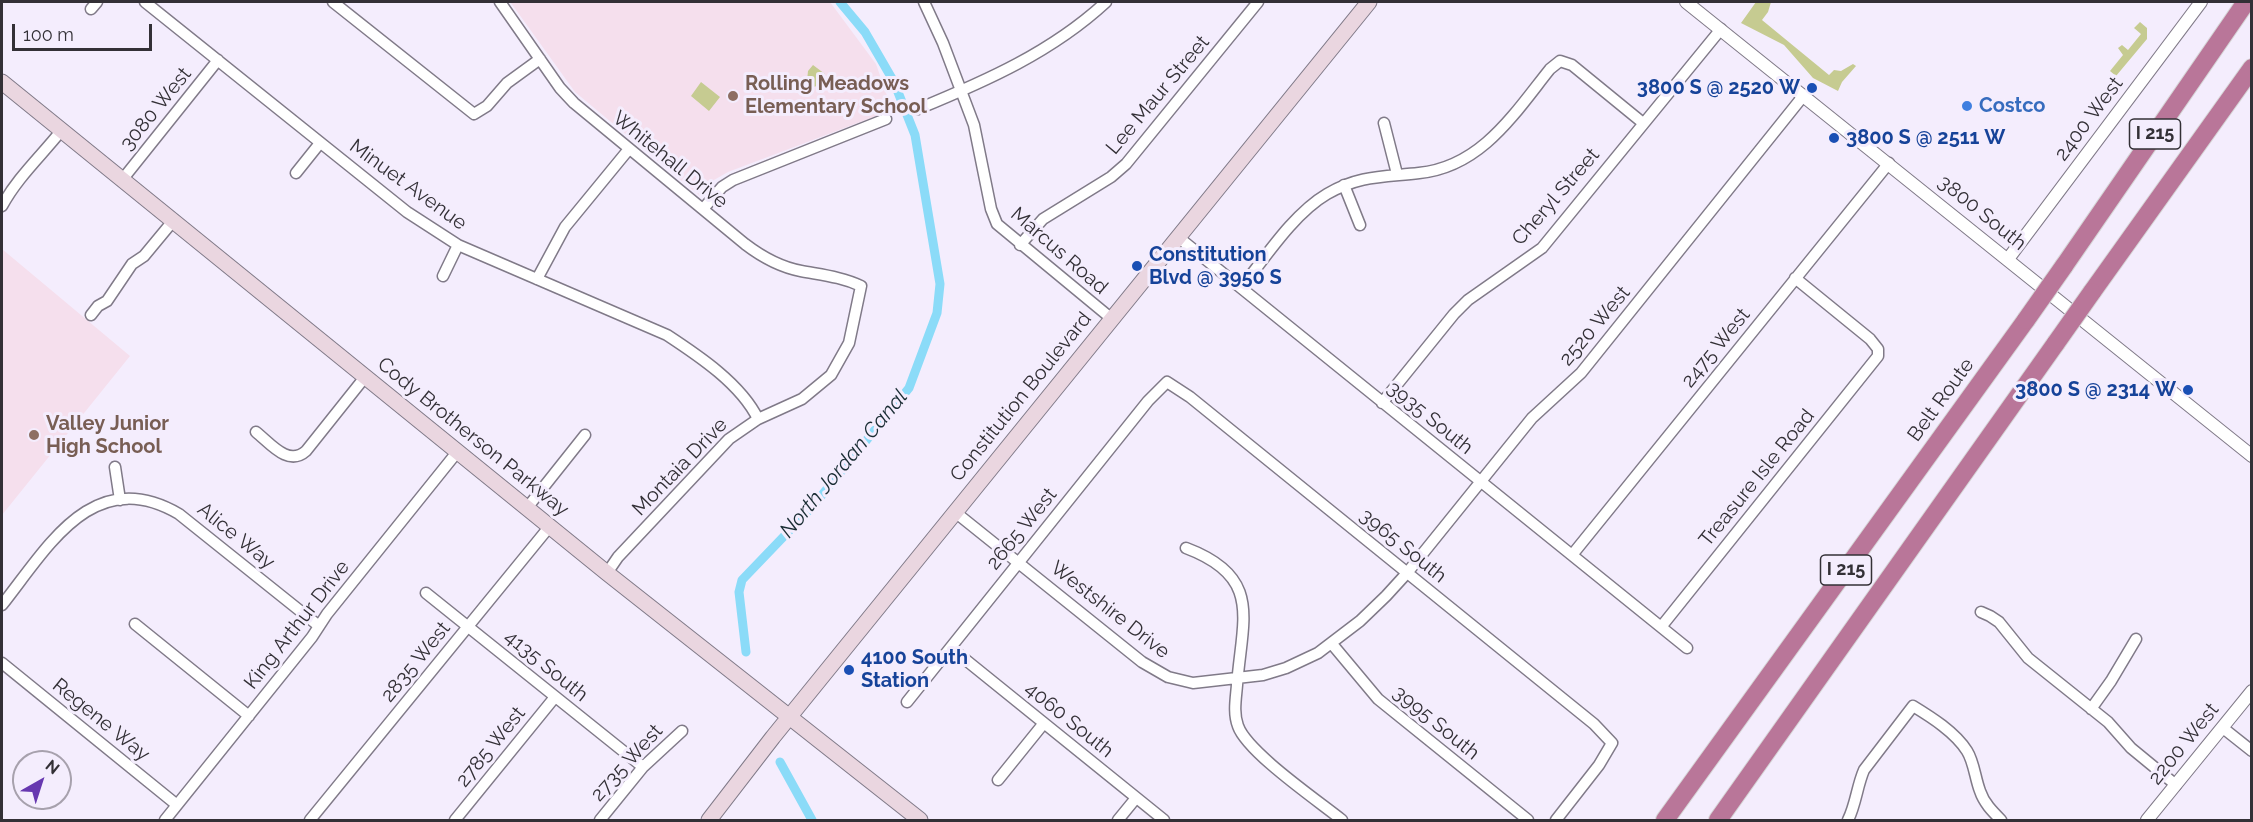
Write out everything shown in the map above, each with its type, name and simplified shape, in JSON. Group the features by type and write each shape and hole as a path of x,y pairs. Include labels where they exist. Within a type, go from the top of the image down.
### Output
{"highway":[{"name":"Belt Route","path":"1665,820 2064,266 2246,2"},
{"name":"I 215","path":"1718,820 2252,68"}],"main road":[{"name":"Constitution Boulevard","path":"708,820 1369,2"},
{"name":"Cody Brotherson Parkway","path":"2,82 527,508 920,820"}],"street":[{"name":"Minuet Avenue","path":"145,2 407,212 458,245 667,335 687,348 741,392 758,419"},
{"path":"333,2 474,114 483,110 507,83 540,59"},
{"name":"Whitehall Drive","path":"500,2 574,104 745,244 771,261 800,271 845,278 861,286"},
{"name":"Marcus Road","path":"924,2 974,125 992,214 1001,229 1112,319"},
{"path":"918,109 1025,61 1069,32 1106,2"},
{"name":"Lee Maur Street","path":"1020,245 1043,219 1111,177 1126,164 1258,2"},
{"name":"3800 South","path":"1686,2 2252,456"},
{"name":"2400 West","path":"2008,259 2201,2"},
{"name":"Cheryl Street","path":"1382,403 1468,300 1542,248 1722,29"},
{"name":"3080 West","path":"122,180 218,60"},
{"path":"1241,288 1308,208 1325,195 1344,184 1380,175 1437,170 1457,164 1473,155 1505,126 1550,69 1560,61 1572,65 1643,123"},
{"name":"2520 West","path":"1407,573 1532,418 1581,373 1804,95"},
{"path":"703,209 722,187 733,180 886,119"},
{"path":"1384,123 1396,174"},
{"path":"2,206 18,181 61,131"},
{"path":"296,173 320,143"},
{"path":"537,279 565,228 629,149"},
{"name":"2475 West","path":"1572,555 1889,163"},
{"path":"1344,184 1360,225"},
{"path":"91,315 98,306 107,301 132,264 144,256 173,221"},
{"name":"3935 South","path":"1178,237 1687,648"},
{"path":"443,276 458,245"},
{"name":"Treasure Isle Road","path":"1661,627 1874,361 1878,349 1869,339 1796,278"},
{"name":"Montaia Drive","path":"608,573 618,557 720,448 739,431 758,419 802,399 831,375 849,343 861,286"},
{"path":"256,432 287,456 296,457 303,454 365,377"},
{"name":"2665 West","path":"907,702 1148,401 1167,382"},
{"name":"3965 South","path":"1167,382 1190,397 1594,724 1612,743 1599,765 1556,820"},
{"path":"527,508 585,435"},
{"name":"King Arthur Drive","path":"165,820 458,451"},
{"path":"115,468 120,500"},
{"name":"Alice Way","path":"2,605 71,521 98,505 120,500 152,501 179,514 319,626"},
{"name":"Westshire Drive","path":"955,512 1142,662 1162,674 1193,683 1263,675 1286,668 1332,644 1374,609 1407,573"},
{"name":"2835 West","path":"310,820 550,526"},
{"path":"1186,548 1204,555 1223,568 1235,580 1242,594 1244,607 1235,716 1237,725 1247,743 1342,820"},
{"name":"4135 South","path":"426,593 643,767"},
{"path":"1981,612 1999,622 2028,658 2108,722 2131,748 2176,785"},
{"path":"135,624 249,716"},
{"path":"2091,709 2136,639"},
{"name":"3995 South","path":"1332,644 1378,699 1528,820"},
{"name":"4060 South","path":"951,648 1164,820"},
{"name":"Regene Way","path":"2,663 177,805"},
{"name":"2200 West","path":"2147,820 2252,691"},
{"name":"2785 West","path":"455,820 555,697"},
{"path":"1848,820 1854,810 1859,781 1864,770 1913,706 1952,735 1968,752 1980,792 1987,806 2001,820"},
{"path":"998,780 1044,723"},
{"path":"2223,728 2252,751"},
{"name":"2735 West","path":"600,820 643,767 682,730"},
{"path":"1118,820 1136,798"}],"shaded area":[{"name":"Rolling Meadows Elementary School","path":"512,2 830,2 876,64 892,110 728,172 714,180 700,196 575,92"},
{"name":"Valley Junior High School","path":"2,249 130,356 2,515"}],"green space":[{"path":"1756,2 1771,2 1762,20 1829,75 1834,70 1841,71 1853,64 1856,66 1842,82 1838,91 1813,78 1784,45 1741,23"},
{"path":"2140,22 2147,28 2147,39 2116,76 2110,71 2123,55 2118,48 2122,45 2128,50 2141,34 2134,28"},
{"path":"813,65 825,74 815,87 807,81 808,71"},
{"path":"701,82 720,97 709,111 691,96"}],"waterway":[{"name":"North Jordan Canal","path":"746,652 739,592 742,580 813,506 909,388 937,313 940,284 915,135 894,82 865,32 840,2"},
{"name":"North Jordan Canal","path":"780,762 812,820"}],"place":[{"name":"3800 S @ 2520 W","path":"1812,88"},
{"name":"Rolling Meadows Elementary School","path":"733,96"},
{"name":"Costco","path":"1967,106"},
{"name":"3800 S @ 2511 W","path":"1834,138"},
{"name":"Constitution Blvd @ 3950 S","path":"1137,266"},
{"name":"3800 S @ 2314 W","path":"2188,390"},
{"name":"Valley Junior High School","path":"34,435"},
{"name":"4100 South Station","path":"849,670"}]}
